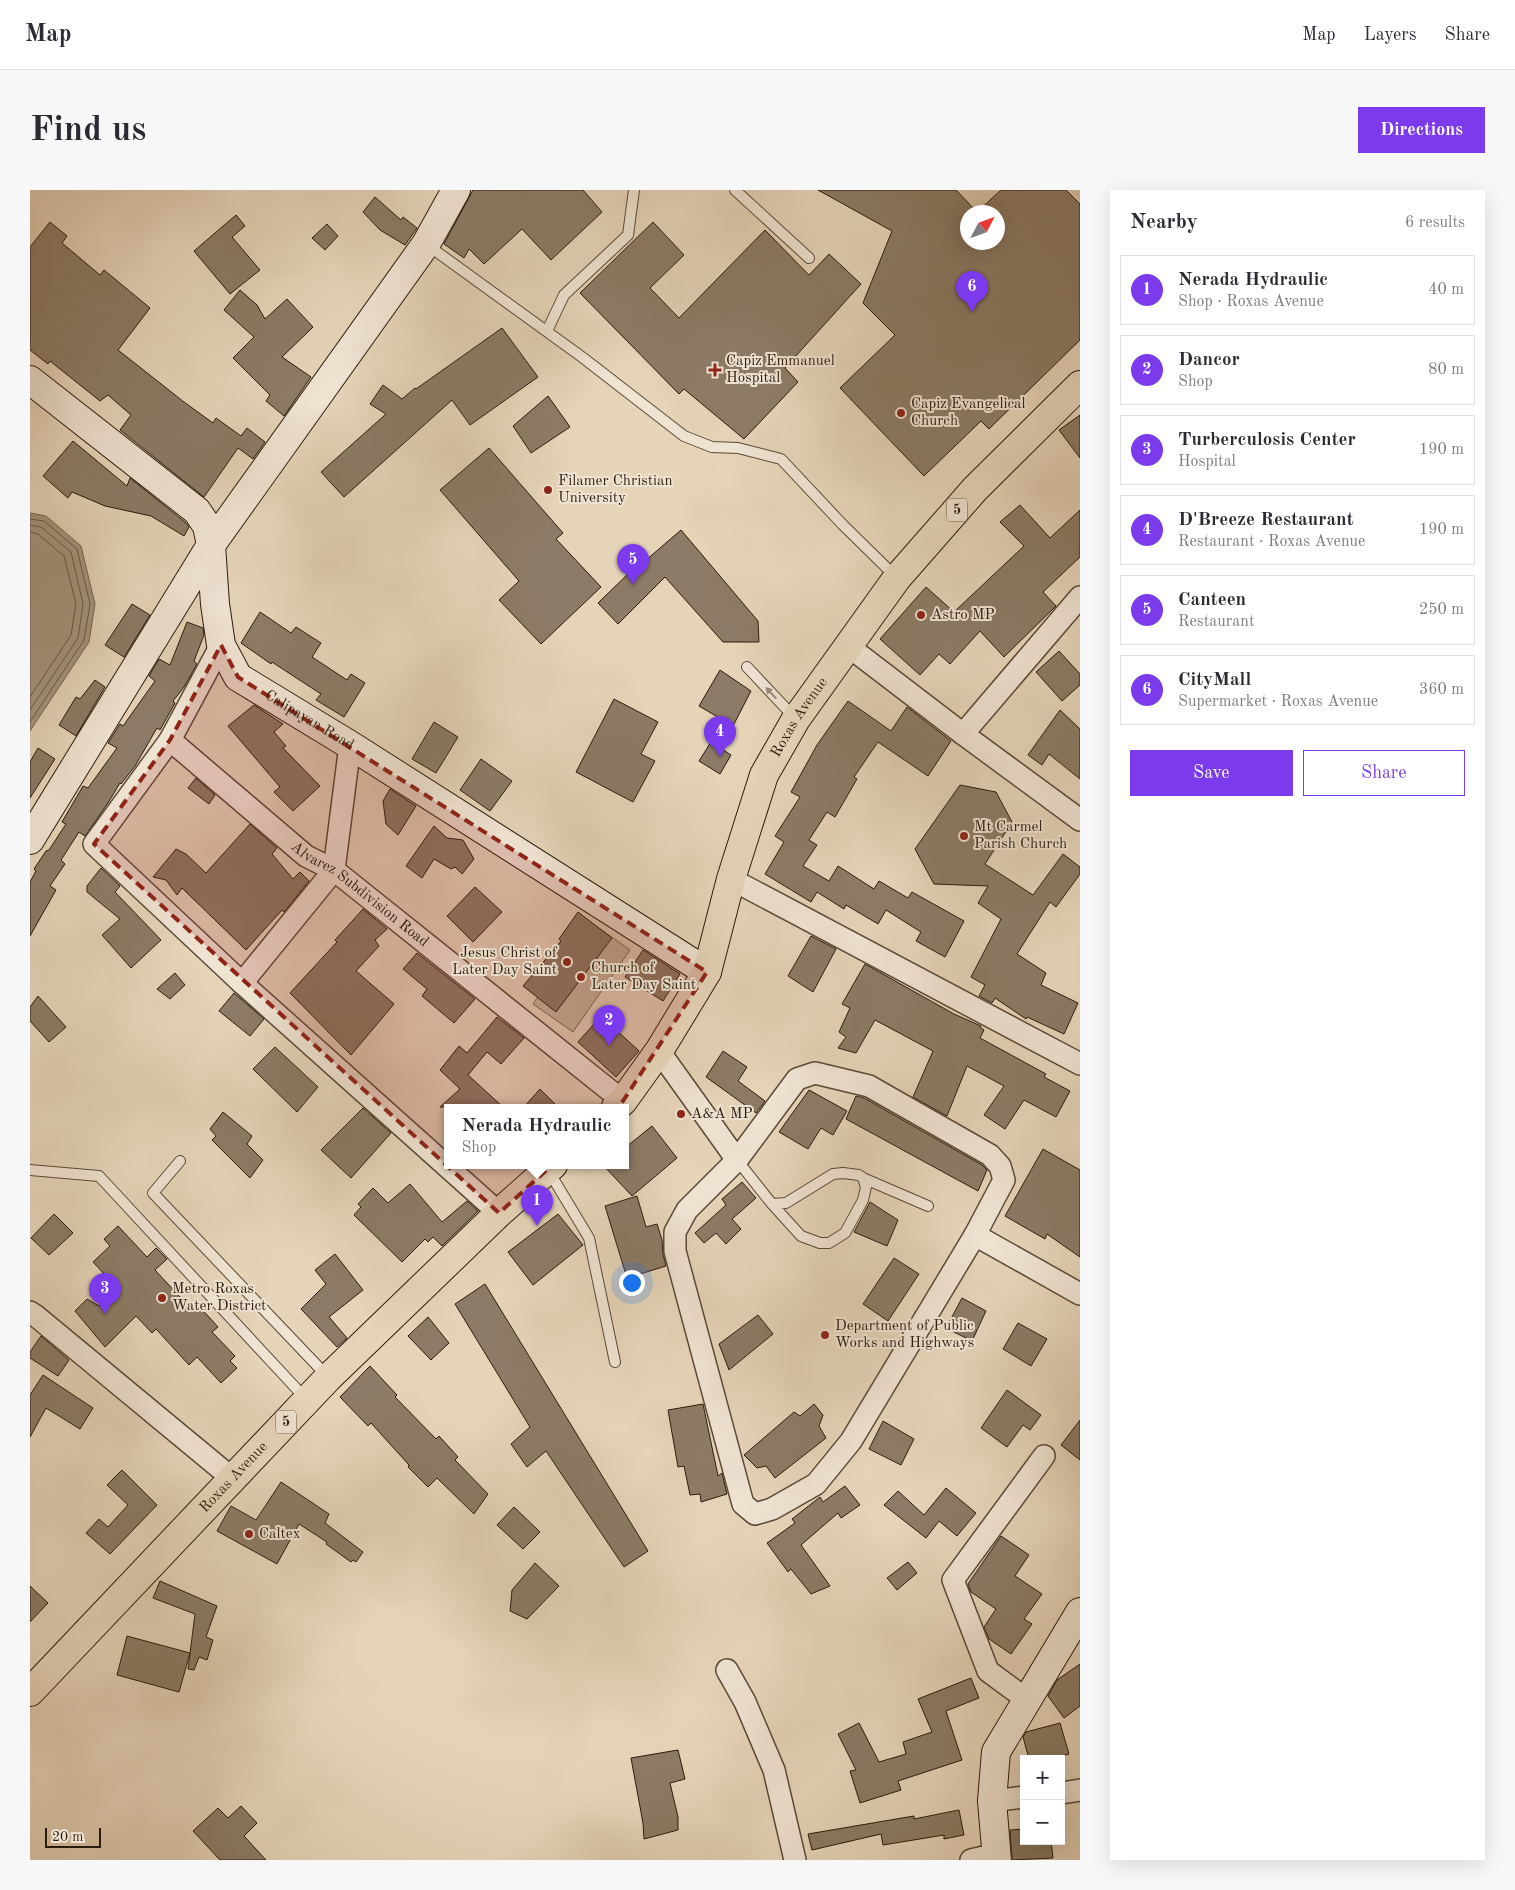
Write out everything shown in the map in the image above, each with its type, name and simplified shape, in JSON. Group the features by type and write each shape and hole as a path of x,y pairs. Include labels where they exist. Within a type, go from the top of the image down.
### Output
{"highway":[{"name":"Roxas Avenue","path":"620,1104 659,1050 707,972 732,879 764,775 796,719 897,578 975,489 1080,385"},
{"name":"Roxas Avenue","path":"30,1692 328,1378 499,1213 548,1169"}],"main road":[{"path":"30,840 211,545 426,244 456,190"},
{"name":"Calipayan Road","path":"30,380 196,511 207,526 211,545 215,604 221,645 238,677 350,745 707,972"},
{"path":"988,1858 996,1752 1026,1699 1080,1612"}],"street":[{"path":"963,734 1079,600"},
{"path":"221,645 170,740 94,844 242,983 444,1164"},
{"path":"848,646 1080,820"},
{"name":"Alvarez Subdivision Road","path":"170,740 306,856 334,870 620,1104"},
{"path":"242,983 334,870 350,745"},
{"path":"732,879 1080,1064"},
{"path":"659,1050 737,1160"},
{"path":"815,1073 869,1086 990,1155 1000,1166 1004,1180 975,1236 851,1441 816,1484 772,1509 755,1514 743,1504 675,1250 675,1232 687,1210 737,1160 797,1079 815,1073"},
{"path":"450,1169 499,1213"},
{"path":"975,1236 1080,1294"},
{"path":"30,1312 233,1478"},
{"path":"1026,1699 988,1672 953,1580 1044,1456"},
{"path":"727,1670 745,1702 774,1770 795,1860"},
{"path":"1065,1792 1080,1790"},
{"path":"992,1802 1020,1798"}],"lane":[{"path":"547,331 564,295 628,235 634,190"},
{"path":"735,190 809,258"},
{"path":"426,244 582,356 684,436 712,447 738,448 781,459 843,525 897,578"},
{"path":"746,666 796,719"},
{"path":"737,1160 772,1204 801,1236 820,1243 829,1243 845,1233 863,1200 866,1187 864,1178"},
{"path":"180,1161 153,1193 328,1378"},
{"path":"551,1169 589,1238 615,1362"},
{"path":"30,1170 99,1176 307,1400"},
{"path":"772,1204 786,1203 833,1174 850,1173 928,1206"}],"highlighted area":[{"path":"221,645 238,677 707,972 623,1101 499,1213 94,844 170,740"}],"shaded area":[{"name":"Church of Later Day Saint","path":"589,921 630,950 573,1032 533,1004"}],"water":[{"path":"30,513 46,516 81,546 95,604 89,642 30,731"}],"building":[{"path":"473,190 583,190 602,212 551,260 522,229 484,264 469,249 464,258 444,244"},
{"path":"818,190 956,190 970,205 960,205 960,250 1005,250 1005,205 985,205 1001,190 1066,190 1080,204 1080,340 989,429 981,421 924,476 840,388 895,335 863,303 892,231"},
{"path":"375,197 401,220 403,217 417,228 405,245 380,230 363,212"},
{"path":"236,215 245,226 232,237 260,270 230,294 194,251"},
{"path":"50,222 67,236 62,243 100,275 104,270 150,308 118,350 213,423 216,418 241,436 247,428 265,442 253,459 238,448 204,497 120,430 131,415 108,395 100,401 50,361 48,364 30,350 30,247"},
{"path":"653,222 684,255 650,288 679,318 765,230 809,275 829,254 861,284 785,368 798,382 744,439 684,389 679,394 580,293"},
{"path":"327,224 338,236 325,250 312,238"},
{"path":"240,290 257,305 265,319 287,299 313,327 282,357 311,377 284,416 266,401 270,395 233,358 254,337 224,310"},
{"path":"502,328 538,377 470,425 452,400 344,497 321,472 386,414 370,404 383,385 402,399"},
{"path":"548,396 570,427 531,453 513,426"},
{"path":"1080,415 1080,458 1059,430"},
{"path":"73,441 127,486 130,478 185,522 189,527 184,536 151,516 105,506 72,492 68,498 43,476"},
{"path":"489,448 563,533 556,539 601,587 541,644 499,600 519,581 440,490"},
{"path":"1020,505 1050,538 1080,510 1080,557 1043,592 1056,606 1004,657 980,631 950,664 939,654 920,675 880,639 926,587 954,612 1024,546 1000,522"},
{"path":"681,530 758,621 759,642 723,642 665,577 618,624 598,603 630,572"},
{"path":"132,604 150,615 124,657 105,645"},
{"path":"260,612 291,633 296,627 321,643 312,657 347,680 351,674 365,683 344,717 316,700 321,694 272,662 271,664 241,643"},
{"path":"187,622 203,628 204,635 194,661 197,664 184,687 173,701 175,703 160,730 157,728 135,766 120,783 85,836 79,832 61,860 65,864 50,886 56,890 30,936 30,882 36,871 34,869 66,824 62,822 83,786 88,788 117,748 108,743 120,724 123,726 155,681 149,676 159,659 170,665"},
{"path":"1059,651 1080,674 1080,685 1062,701 1036,672"},
{"path":"720,670 751,691 733,726 699,706"},
{"path":"95,680 105,687 76,736 59,725 76,697 80,699"},
{"path":"614,699 658,722 641,754 655,761 633,802 576,772"},
{"path":"848,701 891,731 907,707 951,741 928,776 878,742 854,777 857,779 835,817 827,812 809,840 817,845 803,866 829,881 838,866 874,889 879,881 908,898 912,892 964,921 945,957 916,941 921,932 886,910 878,924 846,905 844,909 817,892 811,902 765,874 784,842 775,836 800,797 791,792 817,745"},
{"path":"254,705 283,724 274,732 286,746 283,748 320,786 293,811 274,792 280,787 228,726"},
{"path":"1060,710 1080,729 1080,779 1049,754 1042,765 1028,755"},
{"path":"434,722 458,737 436,773 412,759"},
{"path":"711,742 731,755 720,774 699,761"},
{"path":"38,748 55,759 30,798 30,762"},
{"path":"481,759 512,781 490,811 460,790"},
{"path":"196,778 215,795 209,804 188,788"},
{"path":"960,785 996,792 1012,822 985,864 1033,895 1063,854 1080,867 1080,874 1056,907 1050,902 1017,954 1046,973 1041,985 1078,1003 1064,1034 1027,1017 1026,1019 995,998 992,1003 979,996 985,985 971,977 1001,919 978,903 988,886 934,884 915,849"},
{"path":"390,789 416,806 398,835 386,824 383,801"},
{"path":"250,824 277,848 272,854 293,879 300,872 309,881 284,912 282,910 246,950 182,888 177,895 166,880 153,877 176,849 186,854 206,873"},
{"path":"434,826 447,838 463,840 474,859 462,874 455,867 451,869 434,859 422,878 406,866"},
{"path":"101,868 120,886 115,892 161,940 131,968 102,935 120,919 87,892 87,886"},
{"path":"475,887 502,912 473,942 447,916"},
{"path":"363,909 387,929 375,940 379,946 356,971 394,1004 351,1055 290,993 337,942 335,940"},
{"name":"Jesus Christ of Later Day Saint","path":"578,912 612,938 556,1012 523,986 561,941 559,939"},
{"path":"811,936 836,949 813,992 788,976"},
{"path":"643,950 680,974 663,1001 625,977"},
{"path":"417,953 475,999 454,1023 422,996 427,989 403,969"},
{"path":"865,964 954,1014 981,1026 984,1030 980,1038 1046,1074 1044,1077 1070,1091 1056,1117 1024,1100 1005,1129 984,1115 1004,1086 967,1066 947,1116 913,1097 933,1051 875,1020 856,1053 838,1048 846,1037 839,1032 850,1008 842,1004"},
{"path":"175,973 185,985 170,999 157,989"},
{"path":"234,993 264,1019 250,1036 219,1011"},
{"path":"38,996 66,1027 49,1042 30,1021 30,1007"},
{"path":"601,1016 639,1051 616,1077 578,1042"},
{"path":"497,1017 524,1038 501,1064 487,1052 468,1075 500,1104 444,1104 444,1107 440,1107 460,1089 440,1070 459,1046 467,1053"},
{"path":"275,1047 318,1087 297,1112 253,1069"},
{"path":"723,1051 747,1067 738,1081 765,1101 756,1113 706,1077"},
{"path":"540,1089 555,1104 527,1104"},
{"path":"809,1090 847,1111 833,1135 821,1128 808,1149 779,1132"},
{"path":"856,1096 864,1098 982,1165 987,1170 978,1191 846,1119"},
{"path":"363,1108 391,1133 351,1178 321,1150"},
{"path":"223,1112 252,1136 247,1144 263,1160 250,1178 212,1140 216,1136 210,1129"},
{"path":"652,1126 677,1158 632,1196 607,1169 629,1169 629,1145"},
{"path":"1043,1149 1080,1170 1080,1257 1047,1234 1045,1239 1005,1216"},
{"path":"742,1182 756,1198 732,1219 741,1229 726,1244 716,1233 704,1243 695,1233 726,1205 722,1199"},
{"path":"410,1184 442,1222 467,1201 478,1211 442,1246 433,1237 428,1242 425,1239 402,1262 354,1215 361,1207 358,1204 373,1188 388,1203"},
{"path":"637,1196 646,1227 657,1224 662,1240 666,1266 627,1278 605,1206"},
{"path":"870,1202 898,1220 887,1246 854,1232"},
{"path":"54,1214 73,1233 49,1255 31,1238"},
{"path":"558,1214 583,1245 533,1285 508,1252"},
{"path":"118,1226 147,1257 156,1248 167,1259 155,1270 192,1310 198,1305 218,1327 212,1332 235,1356 230,1361 237,1368 221,1383 197,1357 189,1365 156,1329 152,1333 136,1316 105,1347 75,1311 87,1299 99,1306 100,1304 90,1295 107,1277 93,1262 110,1246 104,1239"},
{"path":"335,1254 363,1290 329,1317 347,1338 337,1347 301,1309 326,1284 315,1270"},
{"path":"894,1258 919,1274 888,1321 863,1304"},
{"path":"485,1284 648,1551 624,1567 546,1451 527,1467 511,1444 530,1427 455,1304"},
{"path":"962,1298 986,1311 972,1341 946,1328"},
{"path":"758,1315 773,1334 729,1370 719,1344"},
{"path":"428,1317 449,1343 431,1360 408,1336"},
{"path":"1018,1323 1047,1339 1031,1366 1003,1349"},
{"path":"41,1336 69,1360 58,1376 30,1358 30,1352"},
{"path":"370,1366 397,1395 395,1397 436,1439 439,1436 458,1457 455,1460 488,1494 474,1514 437,1478 428,1487 408,1467 409,1465 371,1423 368,1426 340,1397"},
{"path":"43,1375 93,1408 80,1429 46,1408 30,1437 30,1395"},
{"path":"1007,1390 1041,1415 1030,1430 1023,1425 1007,1447 981,1428"},
{"path":"703,1404 718,1476 722,1473 727,1494 701,1502 700,1494 690,1495 684,1466 678,1467 668,1410"},
{"path":"814,1404 823,1415 819,1426 826,1438 775,1478 766,1466 757,1468 744,1455 794,1412 800,1416"},
{"path":"1080,1420 1080,1460 1061,1445"},
{"path":"883,1421 914,1439 901,1465 869,1449"},
{"path":"122,1470 157,1505 110,1554 86,1533 99,1519 108,1527 128,1505 107,1485"},
{"path":"281,1482 329,1514 325,1523 363,1552 356,1562 353,1560 351,1562 326,1544 327,1542 299,1524 277,1564 217,1531 231,1506 256,1520"},
{"path":"845,1486 860,1505 841,1518 838,1513 801,1545 830,1586 811,1594 791,1569 788,1572 767,1543 795,1523 792,1519 820,1497 823,1502"},
{"path":"946,1488 976,1513 957,1536 939,1521 926,1538 884,1505 898,1491 924,1515"},
{"path":"514,1507 540,1532 523,1549 497,1525"},
{"path":"1001,1536 1029,1555 1015,1576 1042,1594 1024,1619 1032,1624 1011,1654 989,1639 984,1627 996,1609 971,1592 968,1584"},
{"path":"908,1562 917,1573 897,1590 887,1578"},
{"path":"535,1563 559,1586 527,1619 510,1611 512,1590"},
{"path":"160,1581 217,1606 206,1637 213,1640 207,1660 199,1657 194,1670 188,1669 195,1614 153,1598"},
{"path":"30,1586 48,1603 30,1622"},
{"path":"127,1636 190,1653 179,1692 117,1675"},
{"path":"1080,1664 1080,1706 1064,1718 1048,1696 1057,1680"},
{"path":"971,1678 979,1698 946,1711 962,1760 898,1781 901,1790 860,1803 850,1771 856,1770 838,1734 859,1723 879,1762 906,1754 903,1742 932,1732 918,1699"},
{"path":"1060,1723 1069,1754 1028,1755 1023,1737 1026,1732"},
{"path":"678,1750 685,1779 670,1783 678,1817 678,1830 644,1839 643,1823 631,1758"},
{"path":"241,1806 257,1823 244,1836 266,1860 220,1860 193,1831 218,1808 228,1818"},
{"path":"959,1810 964,1835 944,1839 944,1835 883,1845 881,1834 812,1850 808,1834 914,1816 914,1819"},
{"path":"1020,1829 1020,1845 1051,1845 1053,1858 1012,1860 1010,1830"}],"place":[{"name":"CityMall","path":"972,312"},
{"name":"Capiz Emmanuel Hospital","path":"715,370"},
{"name":"Capiz Evangelical Church","path":"901,413"},
{"name":"Filamer Christian University","path":"548,490"},
{"name":"Canteen","path":"633,585"},
{"name":"Astro MP","path":"921,615"},
{"name":"D'Breeze Restaurant","path":"720,757"},
{"name":"Mt Carmel Parish Church","path":"964,836"},
{"name":"Jesus Christ of Later Day Saint","path":"567,962"},
{"name":"Church of Later Day Saint","path":"581,977"},
{"name":"Dancor","path":"609,1046"},
{"name":"A&A MP","path":"681,1114"},
{"name":"Nerada Hydraulic","path":"537,1226"},
{"name":"Metro Roxas Water District","path":"162,1298"},
{"name":"Turberculosis Center","path":"105,1314"},
{"name":"Department of Public Works and Highways","path":"825,1335"},
{"name":"Caltex","path":"249,1534"}]}
